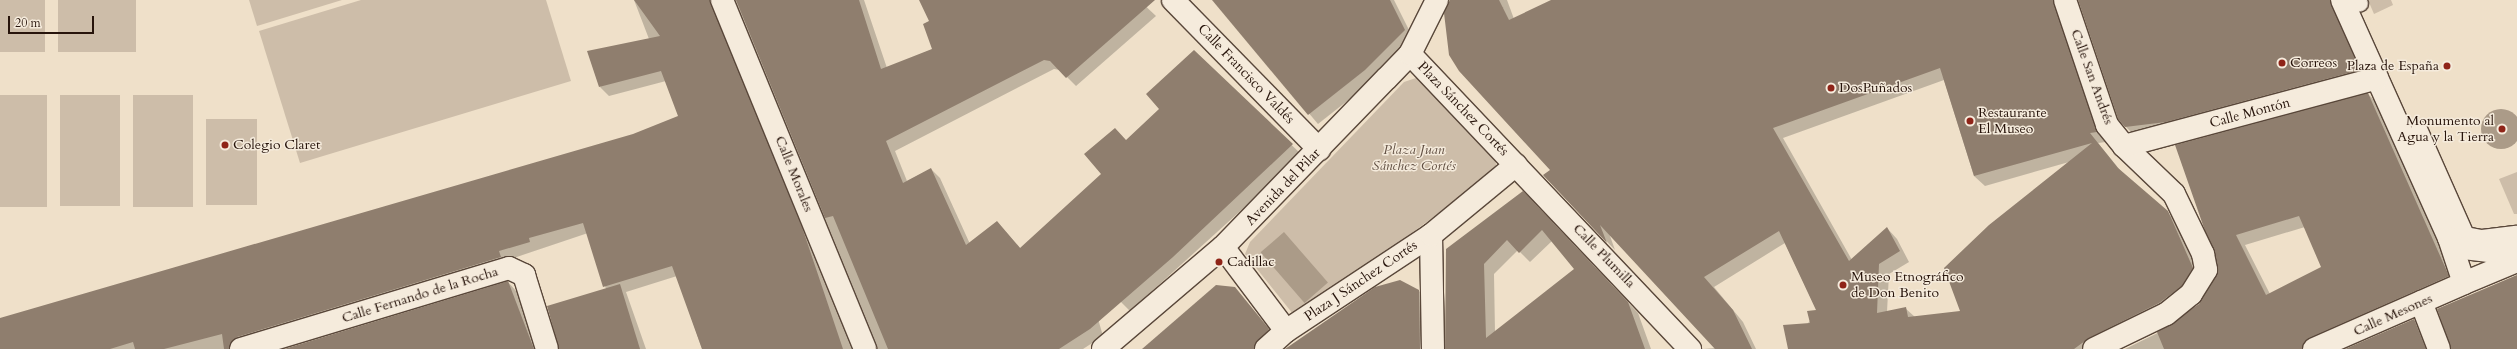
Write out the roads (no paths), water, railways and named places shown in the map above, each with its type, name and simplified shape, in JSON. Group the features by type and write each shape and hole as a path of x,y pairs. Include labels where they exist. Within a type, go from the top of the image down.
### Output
{"street":[{"name":"Calle Morales","path":"722,0 865,349"},
{"name":"Calle Francisco Valdés","path":"1173,0 1319,149"},
{"name":"Avenida del Pilar","path":"1103,349 1223,247 1410,54 1436,0"},
{"name":"Calle San Andrés","path":"2066,0 2106,125 2124,146 2174,194 2203,254 2206,270 2191,294 2166,314 2094,349"},
{"path":"2354,2 2377,78 2449,238 2457,286 2517,261"},
{"name":"Plaza Sánchez Cortés","path":"1410,54 1516,165"},
{"name":"Calle Montón","path":"2124,146 2377,78"},
{"name":"Plaza J Sánchez Cortés","path":"1266,349 1286,331 1430,235 1516,165"},
{"name":"Calle Plumilla","path":"1516,165 1690,349"},
{"path":"1430,235 1433,349"},
{"path":"2449,238 2464,248 2489,251 2517,248"},
{"path":"1223,247 1286,331"},
{"name":"Calle Fernando de la Rocha","path":"241,349 509,268 524,274 547,349"},
{"name":"Calle Mesones","path":"2314,349 2457,286"},
{"path":"2421,302 2439,349"}],"lane":[{"path":"2419,129 2466,235 2482,238 2517,234"}],"place":[{"name":"Correos","path":"2282,63"},
{"name":"Plaza de España","path":"2447,66"},
{"name":"DosPuñados","path":"1831,88"},
{"name":"Restaurante El Museo","path":"1970,121"},
{"name":"Monumento al Agua y la Tierra","path":"2502,129"},
{"name":"Colegio Claret","path":"225,145"},
{"name":"Cadillac","path":"1219,262"},
{"name":"Museo Etnográfico de Don Benito","path":"1843,285"}],"park label":[{"name":"Plaza Juan Sánchez Cortés","path":"1414,158"}]}
